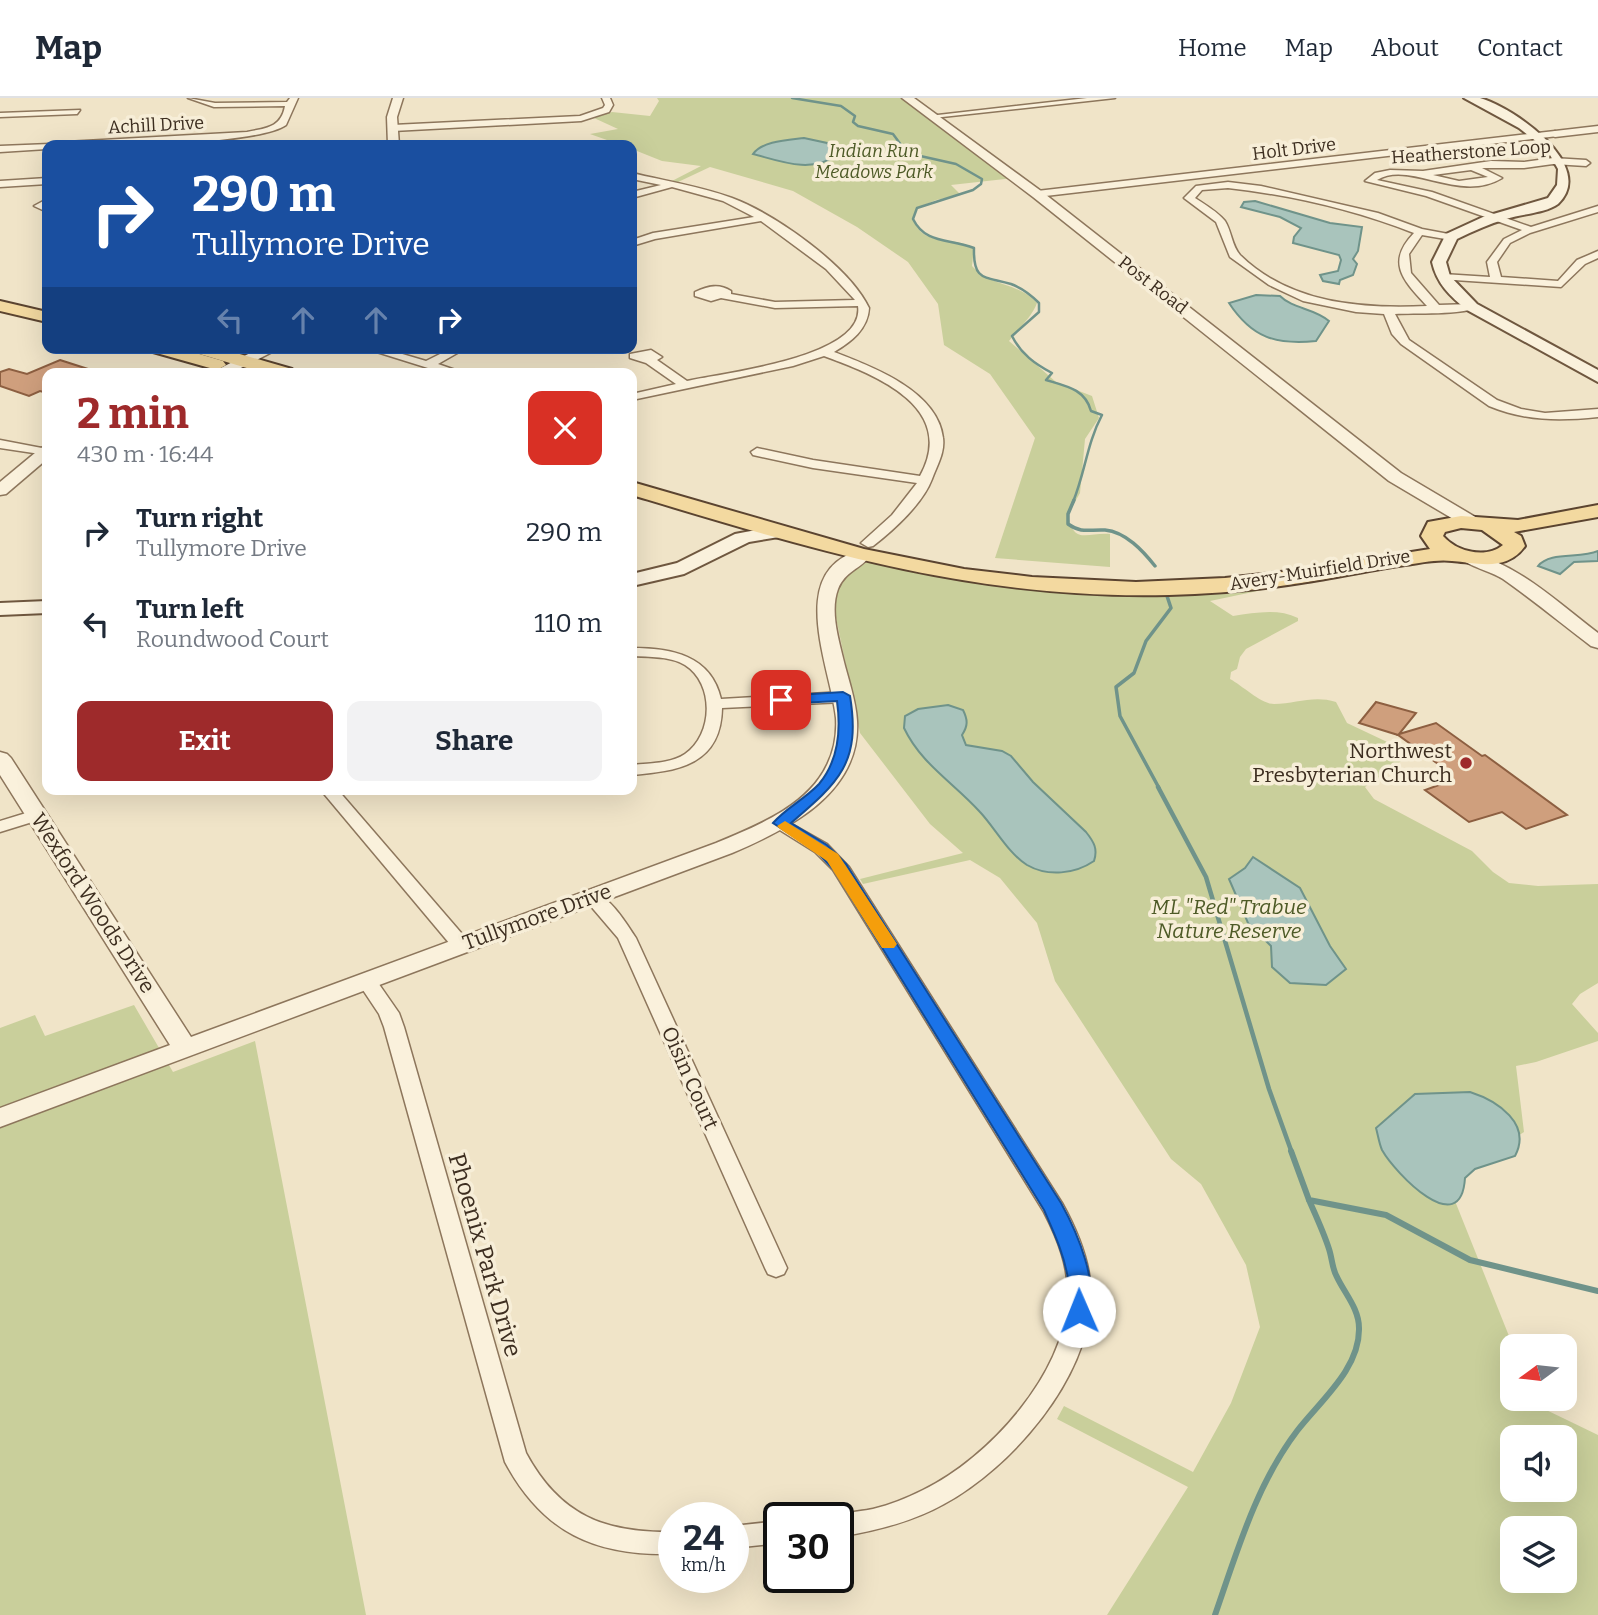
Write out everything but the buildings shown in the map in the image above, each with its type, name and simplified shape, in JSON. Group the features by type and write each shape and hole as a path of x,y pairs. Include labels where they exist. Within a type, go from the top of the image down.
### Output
{"main road":[{"path":"1469,98 1555,134 1574,148 1583,175 1543,204 1498,217 1451,237 1438,262 1444,277 1454,291 1472,307 1598,377"},
{"path":"0,299 42,306"},
{"path":"0,306 42,316"},
{"path":"180,354 229,368"},
{"path":"209,354 231,368"},
{"path":"637,477 759,523"},
{"path":"637,489 821,537 920,559 1013,573"},
{"path":"1481,524 1518,526 1598,511"},
{"name":"Avery-Muirfield Drive","path":"759,523 865,549 1004,567 1145,575 1210,573 1291,564 1434,532 1451,522 1481,524"},
{"path":"730,541 758,532 759,523"},
{"path":"637,579 690,565 759,523"},
{"name":"Avery-Muirfield Drive","path":"759,523 955,574 1016,582 1146,588 1253,582 1315,575 1416,555 1494,557 1513,548"},
{"path":"1481,524 1508,535 1513,548 1531,537 1598,524"},
{"path":"1434,532 1439,546 1463,555"},
{"path":"865,549 948,568 1102,579 1145,575"},
{"path":"0,609 42,607"}],"street":[{"path":"192,98 203,104"},
{"path":"394,140 392,110 398,98"},
{"path":"393,128 595,115 608,108 606,98"},
{"name":"Post Road","path":"907,98 1037,194 1395,477 1481,524"},
{"path":"933,116 1111,98"},
{"path":"993,100 1007,109"},
{"path":"191,108 203,104 291,101"},
{"name":"Achill Drive","path":"156,140 247,135 271,130 284,123 291,101"},
{"path":"0,115 77,112"},
{"path":"1555,134 1598,129"},
{"name":"Holt Drive","path":"1037,194 1555,134"},
{"path":"0,149 42,146"},
{"name":"Heatherstone Loop","path":"1498,217 1429,194 1370,181 1378,175 1390,173 1423,174 1553,161 1583,175"},
{"path":"1423,174 1442,183 1461,186 1497,178 1473,167"},
{"path":"637,177 706,192 740,204 820,257 864,308 863,318 856,331 824,352 637,396"},
{"path":"1176,178 1199,188 1228,184 1261,189 1378,216 1420,232 1451,237"},
{"path":"0,184 42,181"},
{"path":"637,194 671,185"},
{"path":"1199,188 1189,198 1220,221 1234,255 1273,283 1325,304 1356,309 1388,311 1472,307"},
{"path":"1496,280 1492,262 1507,241 1537,228 1598,209"},
{"path":"1498,217 1537,228"},
{"path":"637,242 674,232 763,218"},
{"path":"1420,232 1405,248 1403,267 1414,288 1437,310"},
{"path":"1444,277 1561,284 1579,264 1598,254"},
{"path":"724,296 775,305 861,303"},
{"path":"1388,311 1398,334 1405,342 1501,407 1525,415 1547,417 1598,413"},
{"path":"824,352 899,384 929,414 934,423 938,445 934,466 926,481 908,505 865,549"},
{"path":"235,368 262,354"},
{"path":"391,354 441,368"},
{"path":"428,364 449,354"},
{"path":"650,360 684,385"},
{"path":"0,444 42,450"},
{"path":"757,452 813,464 926,481"},
{"path":"0,490 42,455"},
{"name":"Post Road","path":"1395,477 1407,493 1429,513 1434,532"},
{"path":"1513,548 1518,566 1598,634"},
{"name":"Tullymore Drive","path":"0,1118 724,848 781,823 824,787 837,767 846,734 843,696 824,603 831,580 838,570 865,549"},
{"path":"1463,555 1508,575 1598,642"},
{"path":"637,652 674,656 691,663 709,681 714,726 709,740 701,750 678,763 637,770"},
{"path":"713,704 843,696"},
{"name":"Wexford Woods Drive","path":"0,758 185,1049"},
{"path":"333,795 462,946"},
{"path":"0,827 36,815"},
{"path":"781,823 821,848 840,867 1054,1209 1069,1241 1079,1283 1079,1311 1072,1338 1059,1369 1024,1424 998,1453 979,1470 941,1494 898,1512 854,1522"},
{"name":"Oisin Court","path":"592,897 617,923 627,938 776,1268"},
{"name":"Phoenix Park Drive","path":"367,981 394,1027 514,1455 524,1476 535,1493 577,1527 621,1542 658,1543"}],"green space":[{"name":"Indian Run Meadows Park","path":"657,98 907,98 1014,178 951,185 961,195 936,200 917,208 913,219 924,234 974,248 972,266 980,273 1030,296 1037,303 1035,308 1009,341 1056,382 1092,396 1099,418 1085,439 1080,493 1068,514 1070,524 1078,534 1110,534 1110,567 995,558 1035,438 990,374 944,345 938,304 908,262 857,227 793,191 710,167 676,183 670,182 701,166 662,161 637,151 637,140 607,140 590,134 618,129 594,118 612,112 650,116 659,101"},
{"name":"ML \"Red\" Trabue Nature Reserve","path":"872,562 954,577 1282,586 1210,601 1233,616 1274,612 1298,618 1298,621 1246,649 1240,657 1237,669 1231,672 1230,679 1269,703 1320,699 1336,702 1347,723 1402,749 1408,756 1365,787 1374,799 1472,851 1493,872 1509,883 1538,886 1598,884 1598,983 1580,994 1572,1004 1598,1033 1598,1041 1516,1066 1524,1132 1447,1181 1508,1334 1500,1334 1500,1411 1548,1411 1598,1435 1598,1615 1107,1615 1188,1487 1057,1419 1064,1406 1193,1472 1231,1403 1260,1327 1246,1265 1201,1184 1171,1159 1055,981 1037,923 1000,878 970,860 863,884 860,879 963,853 930,824 860,733 834,608 841,584 850,571"},
{"path":"134,1005 173,1072 255,1041 366,1615 0,1615 0,1028 35,1015 45,1036"}],"water":[{"path":"804,138 827,143 837,155 827,161 806,165 753,154 769,144"},
{"path":"1255,201 1330,223 1362,227 1358,251 1353,259 1357,264 1353,275 1340,280 1339,284 1323,281 1320,275 1338,271 1341,260 1339,255 1293,243 1301,228 1280,217 1241,207 1244,202"},
{"path":"1256,295 1280,296 1291,304 1317,313 1329,321 1316,341 1289,342 1266,337 1247,324 1229,303"},
{"path":"1598,551 1598,561 1574,562 1560,574 1538,566 1550,558"},
{"path":"948,705 963,710 965,714 966,726 962,735 966,745 1002,751 1011,756 1033,782 1086,832 1096,853 1094,861 1078,869 1052,872 1035,869 1014,854 980,812 919,752 904,728 905,716 918,709"},
{"path":"1253,857 1300,888 1330,946 1346,969 1326,985 1290,983 1272,967 1271,946 1248,923 1229,879 1245,868"},
{"path":"1470,1092 1491,1101 1509,1115 1516,1124 1519,1144 1515,1156 1475,1169 1465,1178 1461,1196 1452,1204 1440,1203 1427,1197 1400,1173 1382,1150 1376,1128 1415,1094"}],"waterway":[{"path":"792,98 841,106 855,116 853,122 858,126 893,134 907,153 956,164 982,179 981,184 973,190 917,208 913,219 918,227 932,237 974,248 976,267 982,276 1015,286 1039,303 1039,312 1012,336 1029,358 1052,373 1046,380 1079,393 1091,411 1102,415 1073,502"},
{"path":"1074,500 1068,514 1068,524 1082,530 1105,530 1120,534 1155,566"},
{"path":"1159,788 1120,716 1116,687 1134,673 1146,641 1171,608 1166,593"},
{"path":"1158,787 1206,877 1269,1089 1292,1153"},
{"path":"1291,1151 1309,1200"},
{"path":"1215,1615 1240,1543 1270,1474 1297,1431 1346,1371 1358,1343 1357,1314 1339,1282 1327,1243 1309,1200"},
{"path":"1309,1200 1386,1215 1470,1260 1598,1291"}],"slow traffic":[{"path":"785,826 812,841 833,858 888,944"}],"place":[{"name":"Northwest Presbyterian Church","path":"1466,763"}],"route":[{"path":"781,700 843,696 847,723 845,745 837,767 824,787 781,823 812,841 840,867 1054,1209 1065,1229 1073,1253 1079,1283 1079,1311"}]}
